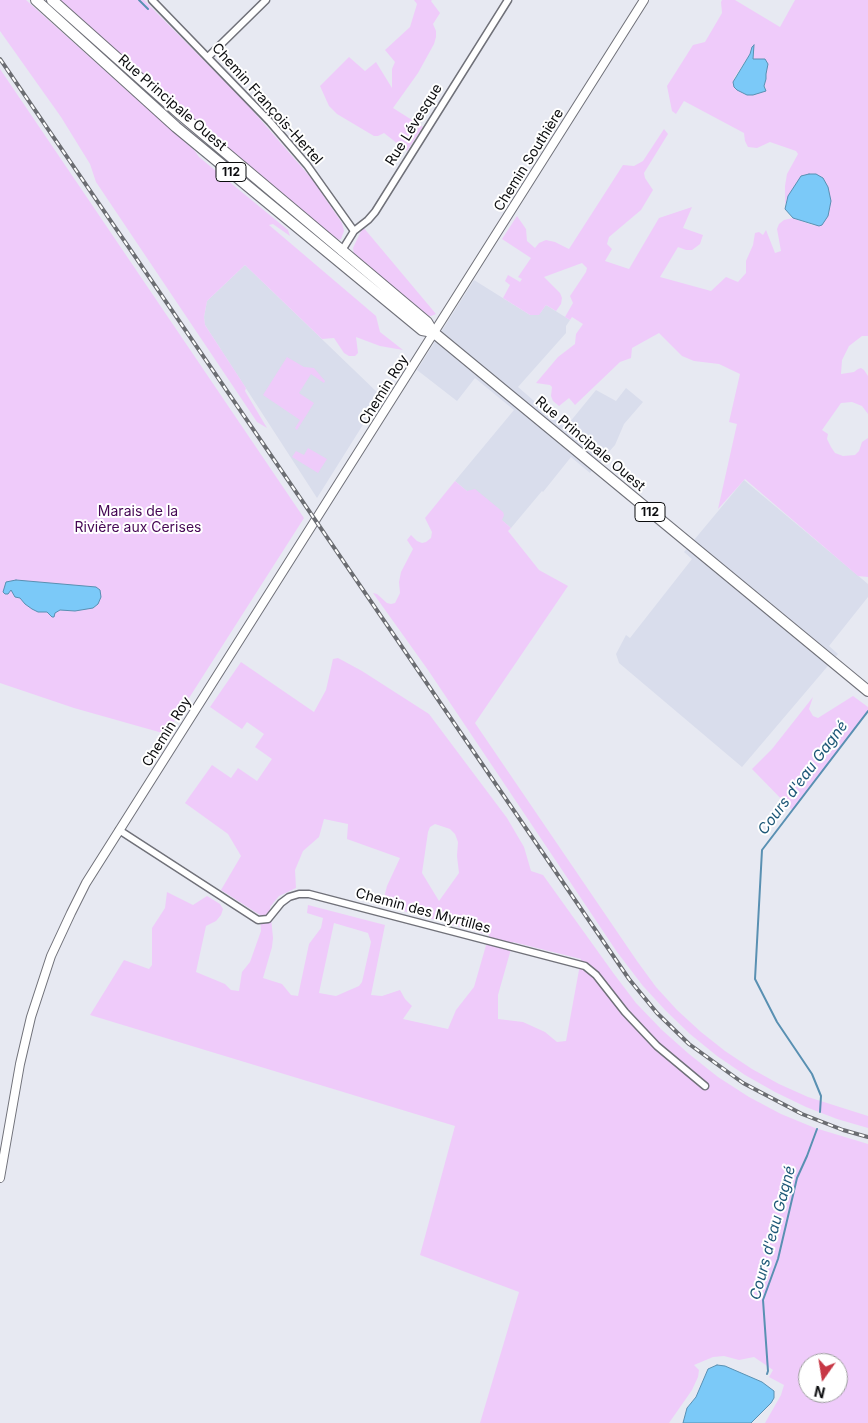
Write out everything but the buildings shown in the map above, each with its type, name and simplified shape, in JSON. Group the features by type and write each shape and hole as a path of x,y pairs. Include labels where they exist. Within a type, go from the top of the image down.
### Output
{"main road":[{"name":"Rue Principale Ouest","path":"52,0 422,330 433,332 868,692"},
{"name":"Rue Principale Ouest","path":"38,1 176,127 339,255"}],"street":[{"name":"Chemin François-Hertel","path":"152,0 256,106 320,183 354,231"},
{"path":"208,57 266,0"},
{"name":"Rue Lévesque","path":"339,255 354,231 375,212 508,0"},
{"name":"Chemin Southière","path":"433,332 644,0"},
{"name":"Chemin Roy","path":"0,1178 22,1053 44,975 78,899 94,869 433,332"},
{"name":"Chemin des Myrtilles","path":"119,830 258,920 268,919 281,903 289,897 309,894 585,966 596,975 646,1035 674,1062 705,1086"}],"shaded area":[{"path":"245,265 381,396 317,498 205,325 204,317 207,301"},
{"path":"474,280 530,315 541,312 546,305 570,320 566,326 566,333 518,387 565,428 596,390 616,401 626,388 643,402 624,424 615,445 590,473 571,457 511,528 455,481 514,410 475,378 457,401 417,370"},
{"path":"744,480 868,584 868,597 829,646 838,654 742,767 619,663 616,654 626,635 630,638 692,559 684,552"}],"green space":[{"path":"0,0 26,0 195,151 199,157 288,230 290,236 273,224 269,225 376,316 380,332 403,350 380,346 356,337 358,353 355,356 349,356 344,353 334,338 322,339 245,265 207,301 204,317 205,325 246,388 245,391 267,428 257,422 96,182 90,164 61,117 0,31"},
{"path":"58,0 144,0 246,103 312,179 342,223 344,231 341,239 337,240 204,130"},
{"path":"414,0 432,0 440,13 433,24 436,31 434,44 418,73 393,108 423,127 407,151 384,133 374,136 337,114 329,106 320,86 349,57 365,71 376,62 392,88 392,69 395,62 385,50 410,27 417,4"},
{"path":"722,0 735,0 780,27 795,0 868,0 868,336 862,336 849,346 842,360 841,374 854,372 861,368 864,370 868,376 868,414 862,406 852,402 841,403 822,430 828,434 827,439 835,453 843,456 855,455 859,451 862,442 868,438 868,577 858,576 745,479 718,509 737,424 729,422 740,374 719,364 694,361 682,356 659,333 632,348 631,358 620,362 575,405 569,398 559,406 553,401 551,396 552,387 550,385 536,383 558,357 575,344 576,334 583,324 572,317 570,320 565,317 573,303 570,296 587,268 582,263 544,277 560,293 562,298 561,304 556,311 546,305 539,315 530,315 503,298 510,285 505,281 508,275 520,282 522,279 518,277 531,258 502,239 517,216 526,229 527,241 535,248 539,243 546,240 569,249 623,165 634,166 643,161 664,129 668,134 644,173 653,190 641,210 609,237 607,244 612,249 605,261 629,269 659,218 692,207 683,228 703,235 700,244 692,250 678,247 660,277 711,291 726,277 738,282 746,273 746,261 753,245 755,233 759,232 763,235 766,230 775,253 781,251 777,229 784,220 793,218 815,226 788,196 785,205 787,174 798,154 796,151 770,142 757,148 748,147 744,133 684,101 676,114 672,111 667,86 693,45 705,42 722,13","holes":["750,51 754,52 753,59 762,59 766,79 764,86 766,88 747,95 734,87 734,78 750,54"]},
{"name":"Marais de la Rivière aux Cerises","path":"0,69 304,518 166,734 74,708 0,683"},
{"path":"363,227 436,314 426,316 354,255 353,248"},
{"path":"287,357 304,367 314,368 325,381 324,383 311,374 299,393 314,403 297,430 295,428 300,420 263,395"},
{"path":"308,448 327,459 318,473 292,457 296,451 304,455"},
{"path":"455,481 467,491 475,489 503,512 502,520 511,528 508,531 539,570 568,586 475,723 637,961 656,987 677,1010 725,1051 752,1069 808,1097 868,1116 868,1128 806,1107 745,1075 717,1056 666,1011 643,986 617,952 428,670 373,593 377,594 387,603 395,603 400,593 399,582 401,572 413,549 407,540 411,535 422,543 431,538 432,532 425,518"},
{"path":"338,658 362,671 429,714 507,818 524,847 531,871 543,875 636,1003 662,1030 718,1077 749,1097 781,1114 815,1128 868,1144 868,1423 765,1423 781,1395 784,1385 769,1377 773,1370 754,1357 739,1360 724,1356 713,1357 694,1365 699,1370 698,1377 692,1390 669,1423 480,1423 519,1292 420,1255 455,1126 90,1015 124,960 149,969 152,965 152,928 165,908 167,892 193,905 207,896 220,904 223,909 221,915 216,921 206,926 196,972 225,984 231,990 239,991 242,972 250,962 261,931 260,915 221,890 241,856 228,834 185,803 212,765 231,778 238,768 257,781 272,759 255,747 264,734 247,722 242,729 210,707 241,662 314,712 326,690 333,659","holes":["324,819 348,824 347,839 400,858 387,886 382,905 489,935 474,987 456,1010 448,1029 403,1019 412,1006 400,990 382,996 371,995 385,925 308,905 307,913 323,918 321,928 309,944 298,996 291,995 282,984 263,978 273,938 270,907 279,896 296,888 295,870 303,851 319,837","435,824 450,829 455,834 458,842 459,873 439,901 422,873 428,832 430,827","334,923 368,933 371,942 362,982 359,986 336,996 319,993","513,942 581,959 566,1041 557,1042 545,1032 523,1022 498,1019 498,995"]},
{"path":"853,696 868,707 868,711 792,810 752,769 772,749 813,697 809,709 813,716 818,718"}],"water":[{"path":"754,45 753,59 765,59 768,64 764,86 766,91 747,95 737,90 733,82"},
{"path":"816,174 823,178 828,187 831,201 828,216 822,225 819,226 793,218 785,209 788,196 801,176"},
{"path":"16,580 96,587 100,590 101,597 98,604 93,608 75,611 60,610 52,617 47,612 38,612 32,609 20,598 15,597 11,590 8,594 3,592 6,582"},
{"path":"717,1365 725,1366 762,1382 774,1391 774,1398 751,1423 683,1423 687,1408 696,1397 708,1369"}],"waterway":[{"path":"139,0 148,9"},
{"name":"Cours d'eau Gagné","path":"820,1112 821,1096 812,1074 777,1022 755,979 762,850 868,711"},
{"name":"Cours d'eau Gagné","path":"767,1374 763,1300 778,1259 797,1178 817,1129"}],"railway":[{"path":"0,59 629,979 657,1013 689,1044 743,1083 802,1114 843,1130 868,1137"}]}
